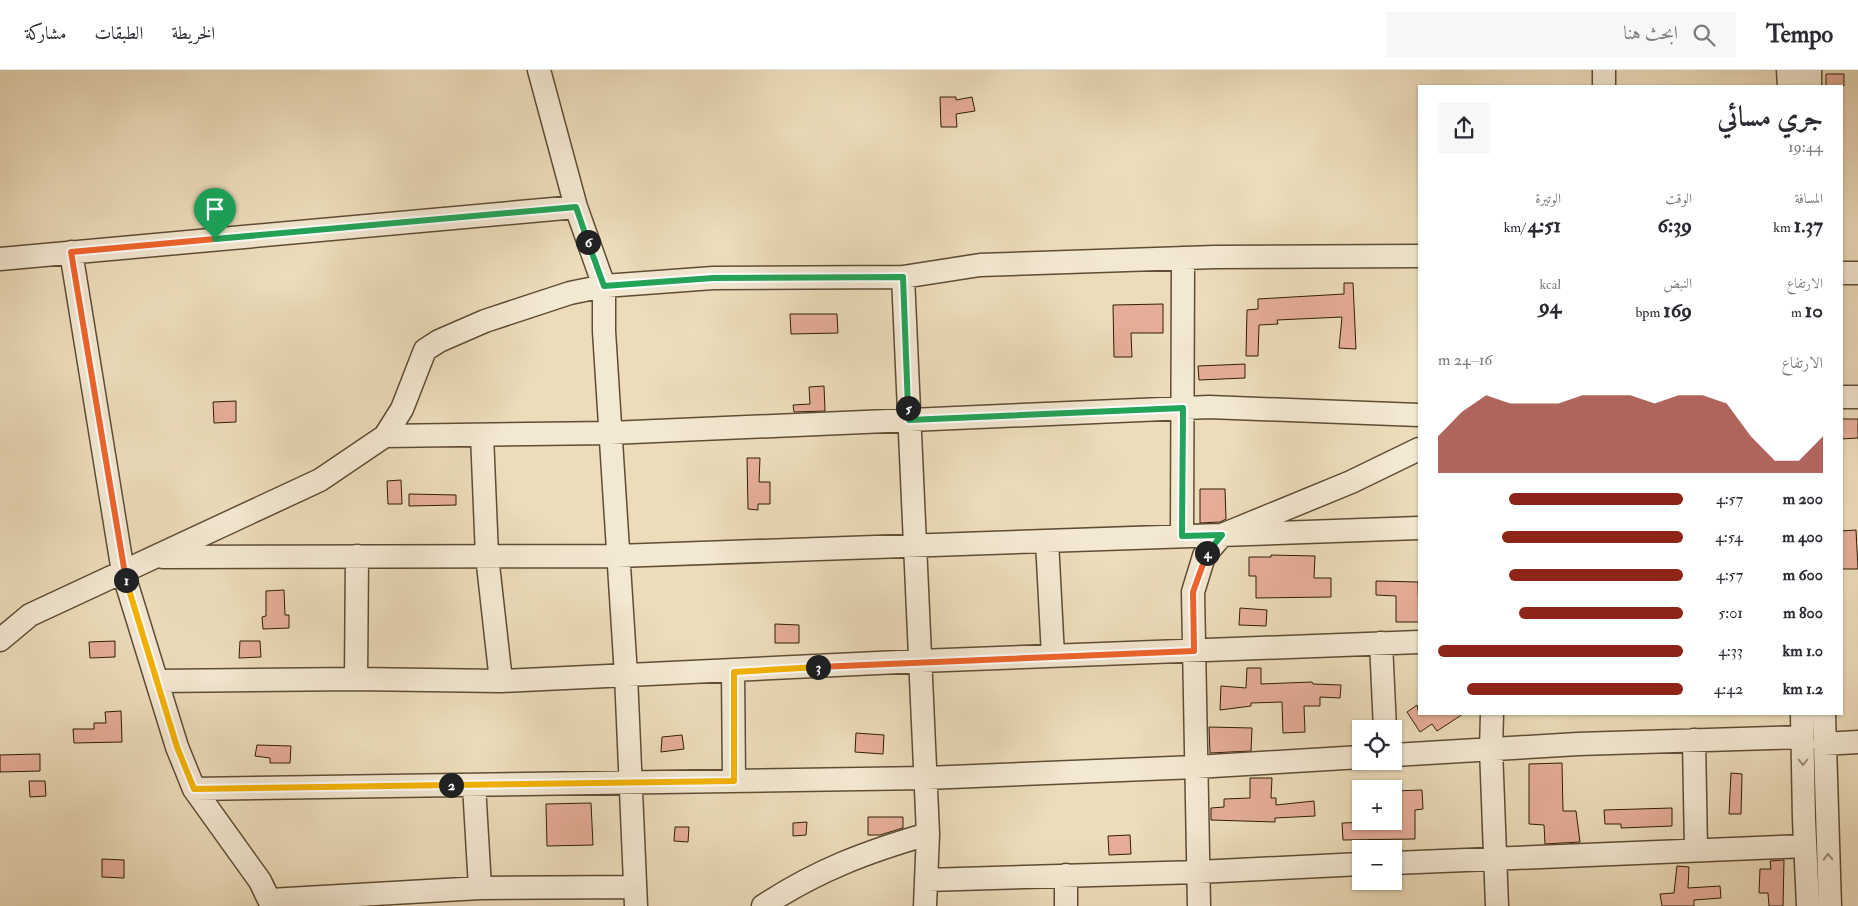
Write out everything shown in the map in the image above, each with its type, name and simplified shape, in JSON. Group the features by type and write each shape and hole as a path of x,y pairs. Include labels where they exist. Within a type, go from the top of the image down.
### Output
{"street":[{"path":"71,252 123,572 180,756 194,789 260,881 271,903 480,888 636,897 626,675 610,433 604,286 576,207 538,70"},
{"path":"1604,70 1604,85"},
{"path":"1788,70 1789,85"},
{"path":"1810,70 1810,85"},
{"path":"0,259 576,207"},
{"path":"0,640 30,615 320,480 385,436 402,409 425,350 439,341 485,321 570,294 604,286 713,278 903,277 980,265 1183,258 1418,256"},
{"path":"1182,536 1183,258"},
{"path":"1843,274 1858,273"},
{"path":"903,277 928,834 925,906"},
{"path":"1843,397 1858,397"},
{"path":"385,436 610,433 1183,408 1418,415"},
{"path":"482,435 488,556 501,682"},
{"path":"1199,906 1193,592 1204,556 1222,535 1351,482 1418,449"},
{"path":"156,557 617,556 1418,528"},
{"path":"1047,541 1053,656"},
{"path":"356,679 357,556"},
{"path":"157,681 356,679 501,682 626,675 734,672 920,661 1418,642"},
{"path":"1381,643 1385,720"},
{"path":"734,672 734,781"},
{"path":"1492,715 1491,749 1497,906"},
{"path":"1802,715 1808,906"},
{"path":"1824,715 1830,906"},
{"path":"1402,755 1694,740 1802,737"},
{"path":"1694,740 1696,850"},
{"path":"1824,744 1858,742"},
{"path":"194,789 926,778 1196,767 1352,758"},
{"path":"474,785 480,888"},
{"path":"763,906 805,881 866,852 928,834"},
{"path":"1402,863 1805,846"},
{"path":"926,880 1198,872 1352,864"},
{"path":"1066,876 1066,906"}],"building":[{"path":"1826,74 1844,74 1844,86 1826,85"},
{"path":"940,97 956,97 956,100 972,97 975,111 956,114 957,127 941,127"},
{"path":"1344,283 1353,283 1356,349 1339,348 1342,317 1277,320 1278,324 1259,325 1258,356 1246,356 1247,310 1258,309 1258,299 1344,294"},
{"path":"1163,304 1163,333 1131,333 1132,357 1114,357 1113,305"},
{"path":"790,314 837,314 838,333 791,334"},
{"path":"1245,364 1245,378 1199,380 1198,366"},
{"path":"824,386 825,411 794,412 793,405 810,404 809,387"},
{"path":"236,401 236,422 214,423 213,402"},
{"path":"1843,419 1858,419 1858,438 1843,439"},
{"path":"747,458 760,458 759,482 770,482 770,504 758,504 758,510 748,509"},
{"path":"401,480 402,504 388,504 387,481"},
{"path":"1200,489 1225,489 1226,519 1220,522 1200,523"},
{"path":"409,494 456,495 456,505 409,506"},
{"path":"1856,530 1858,569 1843,569 1843,531"},
{"path":"1271,555 1315,556 1314,578 1331,578 1331,597 1256,598 1256,576 1249,576 1249,557 1271,557"},
{"path":"1376,581 1418,582 1418,622 1396,622 1396,596 1376,595"},
{"path":"284,590 285,615 289,615 289,628 263,629 262,617 266,616 266,591"},
{"path":"1240,608 1267,610 1266,626 1239,625"},
{"path":"775,624 799,625 799,643 775,643"},
{"path":"115,641 115,657 90,658 89,642"},
{"path":"240,641 260,641 261,657 239,658"},
{"path":"1247,668 1261,668 1261,684 1312,682 1313,684 1341,685 1340,698 1320,697 1320,706 1304,706 1305,732 1283,733 1282,702 1251,703 1251,706 1220,710 1221,686 1246,688"},
{"path":"1417,705 1418,715 1461,715 1437,731 1432,724 1420,732 1407,712"},
{"path":"121,711 122,742 74,743 73,729 94,729 94,723 106,723 105,712"},
{"path":"1209,727 1252,728 1251,751 1210,753"},
{"path":"856,733 884,735 883,754 855,752"},
{"path":"682,735 684,749 661,752 662,737"},
{"path":"257,745 291,746 290,763 270,763 270,758 255,756"},
{"path":"40,754 40,771 0,772 0,755"},
{"path":"1562,763 1563,811 1576,811 1580,842 1545,844 1544,825 1529,824 1529,764"},
{"path":"1731,773 1742,774 1741,814 1729,814"},
{"path":"1250,778 1272,778 1271,798 1276,798 1276,805 1314,801 1315,816 1275,818 1275,822 1211,820 1211,808 1224,807 1224,799 1250,798"},
{"path":"29,781 45,781 46,796 30,797"},
{"path":"1422,790 1423,809 1415,810 1415,839 1343,840 1342,823 1352,823 1352,830 1402,830 1402,791"},
{"path":"591,803 593,845 547,846 546,804"},
{"path":"1672,808 1672,826 1621,828 1621,824 1605,824 1604,810"},
{"path":"868,817 903,817 903,828 880,835 868,835"},
{"path":"807,822 806,835 793,836 793,823"},
{"path":"675,827 689,827 688,842 674,841"},
{"path":"1130,835 1131,854 1109,855 1108,836"},
{"path":"102,859 124,860 124,878 102,877"},
{"path":"1784,860 1783,906 1769,906 1768,893 1759,893 1760,869 1771,869 1770,861"},
{"path":"1677,866 1689,867 1688,888 1720,886 1721,898 1694,900 1694,906 1662,906 1660,894 1674,893"}],"route":[{"path":"576,207 604,286 713,278 903,277 909,420 1183,408 1182,536 1222,535 1204,556 1193,592 1194,651 920,661 734,672 734,781 194,789 186,774 177,747 123,572 71,252 215,239 576,207"}]}
